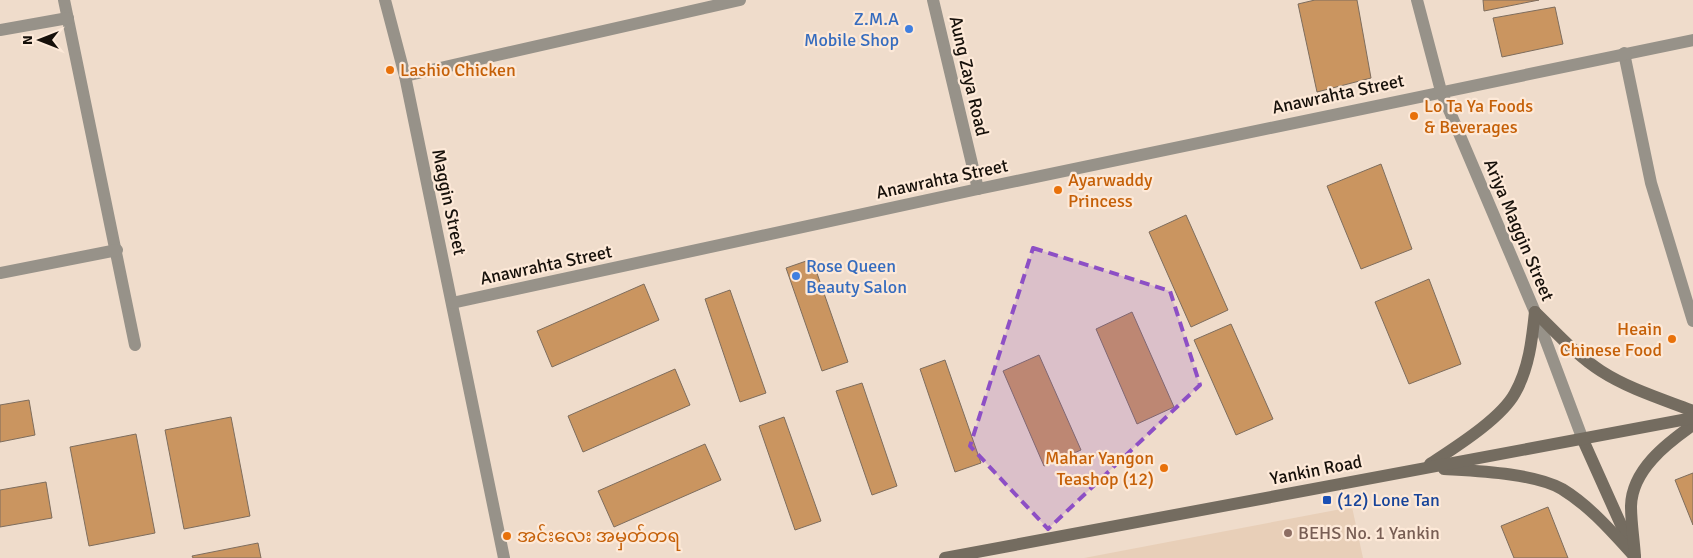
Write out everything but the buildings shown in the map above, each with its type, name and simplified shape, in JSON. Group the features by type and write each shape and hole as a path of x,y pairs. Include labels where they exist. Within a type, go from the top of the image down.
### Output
{"main road":[{"path":"1535,312 1570,346 1601,371 1640,391 1693,411"},
{"path":"1423,468 1464,442 1489,421 1514,395 1526,369 1535,312"},
{"name":"Yankin Road","path":"945,558 1693,418"},
{"path":"1636,557 1631,504 1640,475 1658,452 1693,425"},
{"path":"1583,440 1636,557"},
{"path":"1423,468 1520,476 1561,488 1594,515 1636,557"}],"street":[{"path":"64,0 117,250 134,345"},
{"name":"Maggin Street","path":"386,0 405,76 504,558"},
{"path":"405,76 740,0"},
{"name":"Aung Zaya Road","path":"934,0 978,189"},
{"name":"Ariya Maggin Street","path":"1417,0 1441,91 1535,312 1583,440"},
{"path":"0,30 68,18"},
{"path":"1441,91 1693,40"},
{"path":"1624,53 1651,182 1693,321"},
{"name":"Anawrahta Street","path":"452,303 1441,91"},
{"path":"0,273 117,250"}],"highlighted area":[{"path":"1033,248 1170,291 1200,385 1048,529 970,446"}],"shaded area":[{"name":"BEHS No. 1 Yankin","path":"1352,507 1363,558 1084,558"}],"place":[{"name":"Z.M.A Mobile Shop","path":"909,29"},
{"name":"Lashio Chicken","path":"390,70"},
{"name":"Lo Ta Ya Foods & Beverages","path":"1414,116"},
{"name":"Ayarwaddy Princess","path":"1058,190"},
{"name":"Rose Queen Beauty Salon","path":"796,276"},
{"name":"Heain Chinese Food","path":"1672,339"},
{"name":"Mahar Yangon Teashop (12)","path":"1164,468"},
{"name":"(12) Lone Tan","path":"1327,500"},
{"name":"BEHS No. 1 Yankin","path":"1288,533"},
{"name":"အင်းလေး အမှတ်တရ","path":"507,536"}]}
